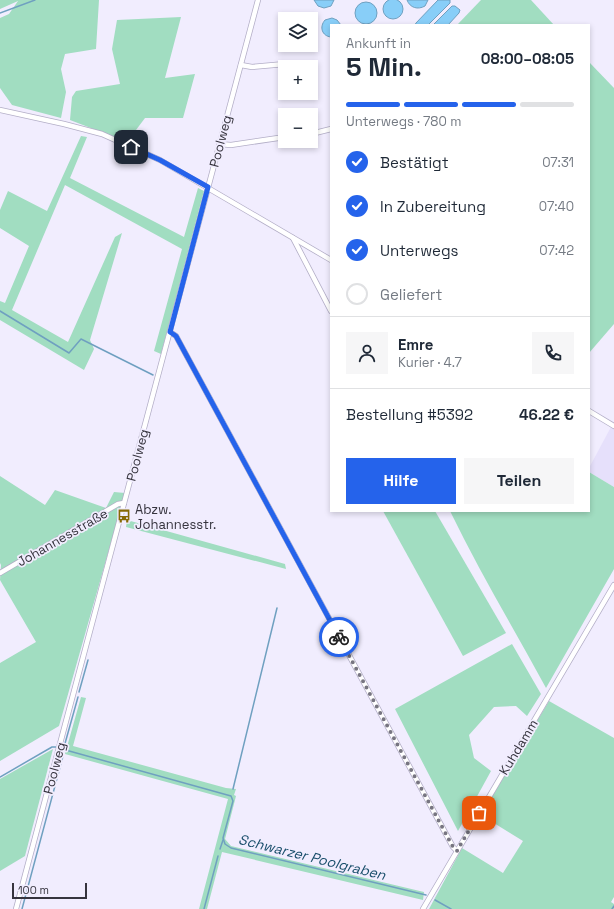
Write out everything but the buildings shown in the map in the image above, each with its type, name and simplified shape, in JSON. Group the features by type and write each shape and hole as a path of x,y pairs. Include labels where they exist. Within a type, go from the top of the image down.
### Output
{"street":[{"name":"Poolweg","path":"16,909 258,0"},
{"path":"241,65 252,67 278,65"},
{"path":"0,110 102,134 160,160 330,259"},
{"path":"318,132 330,129"},
{"path":"219,144 231,145 278,138"},
{"path":"293,238 330,309"},
{"path":"170,332 176,336 453,847 457,851"},
{"path":"590,412 614,426"},
{"name":"Johannesstraße","path":"1,571 118,504 124,503"},
{"name":"Kuhdamm","path":"423,909 614,585"}],"shaded area":[{"path":"611,427 614,429 614,487 590,473 590,466"}],"green space":[{"path":"0,0 99,0 96,49 65,54 61,69 66,92 61,118 12,105 0,88 0,18 9,14 18,1 0,9"},
{"path":"481,0 531,0 553,24 458,24"},
{"path":"181,17 165,78 195,74 183,118 145,118 127,142 70,120 72,97 76,91 120,84 112,49 117,20"},
{"path":"590,63 614,88 614,324 590,352"},
{"path":"81,136 87,137 70,178 184,237 198,188 204,191 161,354 154,351 182,249 65,185 12,310 68,342 115,237 122,233 90,340 94,349 84,370 0,320 0,301 5,303 29,246 0,228 0,210 8,191 47,211"},
{"path":"590,473 614,487 614,569 546,688 485,578 450,512 590,512"},
{"path":"0,476 45,505 55,490 106,508 114,492 125,493 59,726 0,761 0,663 36,642 0,580"},
{"path":"384,512 436,512 506,633 463,656"},
{"path":"127,520 285,564 286,569 126,527"},
{"path":"512,644 541,694 527,716 516,706 494,707 469,735 474,758 491,771 458,831 395,709"},
{"path":"81,697 86,698 73,746 226,788 236,789 234,795 236,796 225,839 231,846 424,892 423,900 222,852 207,909 199,909 228,799 65,754"},
{"path":"549,701 614,738 614,897 611,902 614,904 614,909 429,909 462,848 503,873 523,841 481,815"},
{"path":"53,749 25,856 0,871 0,779"}],"water":[{"path":"393,-1 400,2 403,9 400,16 393,19 386,16 383,9 386,2"},
{"path":"314,0 334,0 331,6 324,8 318,6"},
{"path":"407,0 428,0 425,6 417,8 410,5"},
{"path":"438,0 450,0 450,3 429,24 416,23"},
{"path":"366,2 374,5 377,13 374,21 366,24 358,21 355,13 358,5"},
{"path":"452,6 455,6 460,10 449,24 434,24"},
{"path":"332,18 337,20 340,24 330,24 330,37 325,35 322,31 322,25 325,20"}],"waterway":[{"path":"0,13 35,0"},
{"path":"0,311 69,353 81,339 153,375"},
{"path":"233,789 277,608"},
{"path":"79,692 88,660"},
{"path":"64,747 78,697"},
{"name":"Schwarzer Poolgraben","path":"0,777 52,747 56,747"},
{"name":"Schwarzer Poolgraben","path":"62,749 231,796 233,801 223,838 225,844 231,848 426,895"},
{"path":"22,909 63,756"},
{"name":"Schwarzer Poolgraben","path":"220,849 223,840"},
{"path":"204,909 218,856"},
{"name":"Schwarzer Poolgraben","path":"435,900 451,909"}],"way so far":[{"path":"339,637 453,847 457,851 479,813"}],"place":[{"name":"Abzw. Johannesstr.","path":"124,516"}],"route":[{"path":"131,147 160,160 208,187 170,332 176,336 339,637"}]}
